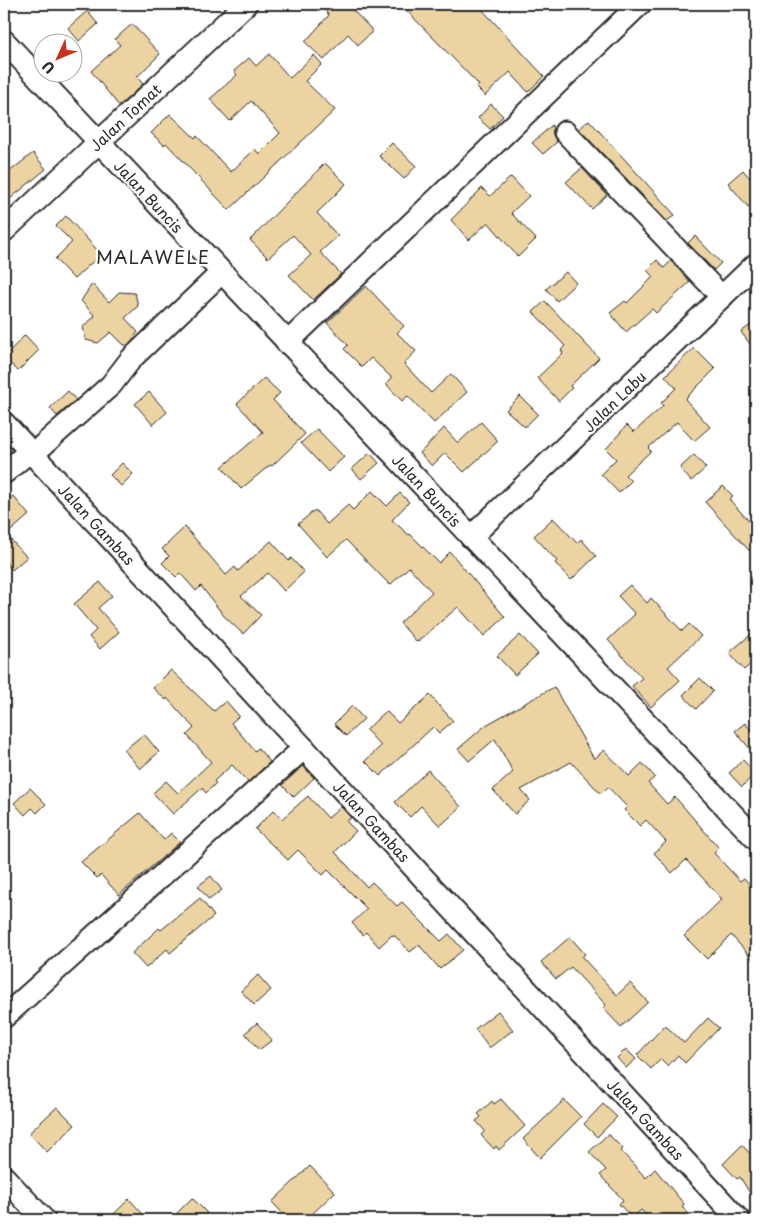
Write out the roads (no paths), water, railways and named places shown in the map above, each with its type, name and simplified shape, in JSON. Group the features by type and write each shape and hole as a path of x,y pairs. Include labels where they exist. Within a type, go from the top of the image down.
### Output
{"street":[{"name":"Jalan Tomat","path":"4,231 246,4"},
{"path":"287,343 640,4"},
{"name":"Jalan Buncis","path":"4,41 756,839"},
{"path":"565,132 722,297"},
{"name":"Jalan Labu","path":"471,537 756,264"},
{"path":"4,473 32,453 111,385 131,359 221,273"},
{"name":"Jalan Gambas","path":"4,423 304,748 731,1217"},
{"path":"4,1017 304,748"},
{"path":"4,1177 44,1220"}],"district":[{"name":"MALAWELE","path":"153,256"}]}
